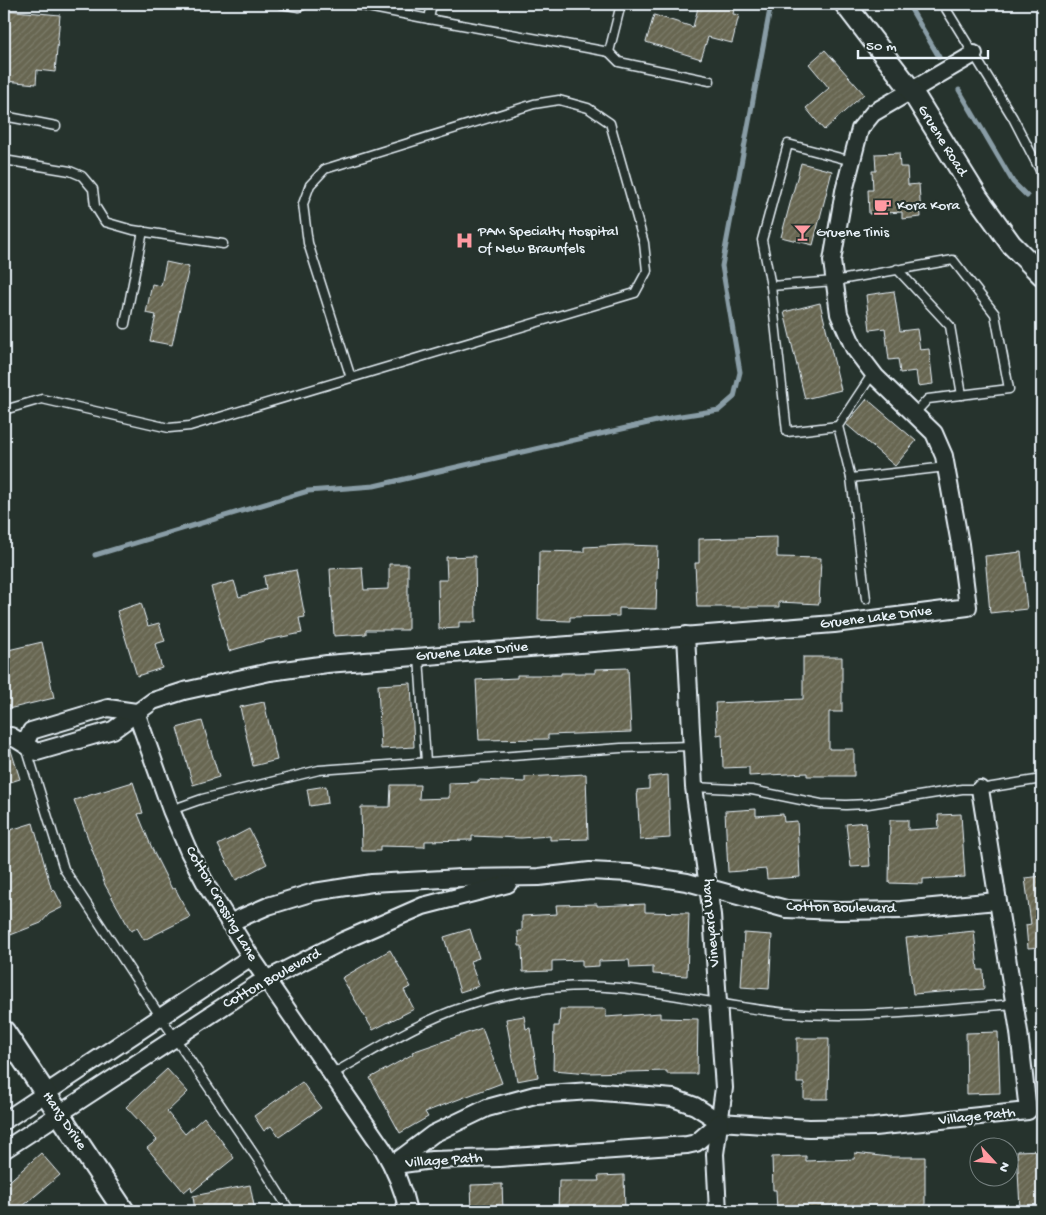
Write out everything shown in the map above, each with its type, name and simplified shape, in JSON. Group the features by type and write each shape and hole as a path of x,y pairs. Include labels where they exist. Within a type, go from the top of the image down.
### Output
{"street":[{"name":"Gruene Road","path":"845,4 911,90 978,198 1011,244 1042,275"},
{"name":"Gruene Lake Drive","path":"4,738 11,736 37,752 112,730 153,701 184,691 270,672 327,664 834,624 968,606 960,544 944,456 934,433 874,373 854,348 839,314 832,261 860,128 873,113 974,54"},
{"name":"Vineyard Way","path":"686,635 694,787 708,889 724,1088 715,1154 718,1211"},
{"path":"25,744 31,731 108,708 136,712"},
{"name":"Cotton Crossing Lane","path":"136,712 171,810 189,852 229,923 251,957 392,1165 404,1194 408,1211"},
{"name":"Village Path","path":"392,1165 433,1134 487,1108 536,1095 590,1091 673,1098 695,1106 720,1122 810,1128 874,1127 1028,1112 1014,1004 980,789"},
{"name":"Cotton Boulevard","path":"229,923 268,906 314,892 372,883 461,878 539,877 590,871 629,873 687,882 786,909 840,911 901,910 997,901"},
{"name":"Cotton Boulevard","path":"4,1150 256,985 345,940 423,906 539,877"},
{"name":"Cotton Boulevard","path":"4,1121 251,957"},
{"name":"Hanz Drive","path":"4,1031 124,1211"},
{"name":"Village Path","path":"392,1165 432,1160 498,1158 687,1145 696,1143 720,1122"}],"lane":[{"path":"281,4 299,7 305,4"},
{"path":"352,4 609,52 619,62 710,81"},
{"path":"429,19 432,4"},
{"path":"609,52 621,4"},
{"path":"943,4 1013,118 1042,174"},
{"path":"4,410 42,399 169,428 190,426 351,378 635,292 647,271 644,243 610,124 588,108 559,100 534,104 324,169 310,185 303,204 308,242 351,378"},
{"path":"4,116 56,126"},
{"path":"838,426 787,432 771,286 762,240 788,144 852,160"},
{"path":"4,160 70,172 82,176 93,189 95,206 105,222 143,232 223,244"},
{"path":"126,324 143,232"},
{"path":"771,286 834,281 953,260 995,314 1009,389 928,399 914,414"},
{"path":"897,269 950,326 962,395"},
{"path":"866,599 851,478 838,426 874,373"},
{"path":"851,478 946,467"},
{"path":"419,657 426,762"},
{"path":"25,744 64,869 290,1211"},
{"path":"171,810 202,799 319,770 621,748 692,746"},
{"path":"694,787 752,790 821,804 846,805 962,789 980,789 1042,779"},
{"path":"332,1074 426,1022 463,1007 537,989 582,987 627,989 680,995 718,1003 787,1013 837,1016 1014,1004"}],"building":[{"path":"699,4 735,4 733,14 739,15 732,43 708,37 701,59 646,42 654,15 693,27"},
{"path":"4,10 60,15 55,72 37,70 36,84 6,81 8,63 4,63"},
{"path":"825,50 864,94 824,130 806,108 829,88 809,64"},
{"path":"899,153 900,167 907,167 908,185 919,184 921,217 902,219 902,212 869,214 868,190 873,190 872,171 876,171 875,154"},
{"path":"801,163 832,171 813,245 781,237"},
{"path":"166,262 189,267 172,345 150,341 156,315 146,313 152,284 161,286"},
{"path":"894,291 900,331 917,329 920,350 929,349 933,384 918,386 916,371 900,373 898,359 889,360 885,328 870,330 866,295"},
{"path":"820,303 841,390 805,399 784,312"},
{"path":"867,399 916,441 895,466 846,424"},
{"path":"777,537 777,557 821,558 819,604 779,602 779,607 697,607 695,563 699,563 699,539"},
{"path":"658,546 656,609 619,608 619,616 570,617 570,621 538,620 539,551 584,552 584,547"},
{"path":"1021,552 1027,609 990,613 985,556"},
{"path":"475,556 476,622 459,622 459,628 439,629 438,580 447,580 446,557"},
{"path":"389,564 408,564 408,630 366,630 366,634 334,636 330,569 362,567 364,590 389,589"},
{"path":"296,570 305,617 299,618 302,633 267,640 229,651 211,587 234,581 239,597 266,589 264,576"},
{"path":"141,603 148,626 159,623 165,641 155,644 162,668 137,676 117,611"},
{"path":"42,642 54,698 4,710 4,651"},
{"path":"803,657 842,657 842,712 829,712 829,749 854,749 854,776 807,776 807,773 749,776 749,767 723,768 722,734 717,735 715,703 803,699"},
{"path":"628,668 631,732 548,735 548,739 479,740 476,680 517,678 517,675 595,673 595,669"},
{"path":"411,683 414,747 381,749 378,685"},
{"path":"264,702 277,760 253,766 240,707"},
{"path":"202,721 219,777 193,785 177,728"},
{"path":"10,747 20,779 4,784 4,748"},
{"path":"586,774 588,839 550,840 550,836 521,838 472,836 472,840 425,841 425,847 380,846 380,851 362,851 361,807 390,807 391,785 420,785 419,799 449,798 449,783 478,782 478,780 525,782 525,777"},
{"path":"668,775 670,838 640,840 637,790 649,789 649,777"},
{"path":"133,782 143,813 138,814 154,853 172,889 175,888 190,917 144,940 137,928 131,931 105,885 74,800"},
{"path":"326,786 328,803 310,806 307,789"},
{"path":"756,809 756,816 783,814 784,822 797,821 800,877 767,879 766,869 728,872 725,811"},
{"path":"961,814 965,877 923,879 923,884 889,883 890,820 908,820 908,830 939,828 938,815"},
{"path":"866,822 870,866 851,867 846,824"},
{"path":"33,823 52,891 54,889 63,907 49,914 41,923 8,936 4,927 4,832"},
{"path":"249,829 267,864 236,880 218,845"},
{"path":"1042,876 1042,947 1028,948 1026,925 1031,924 1025,878"},
{"path":"597,904 597,906 645,904 645,912 689,913 687,976 653,974 653,967 630,968 629,960 599,961 599,966 582,967 582,960 552,961 552,971 523,972 522,946 519,946 518,931 522,931 522,916 557,914 556,905"},
{"path":"470,929 479,958 470,961 479,986 460,992 444,937"},
{"path":"974,931 978,970 983,970 984,989 913,994 906,938"},
{"path":"744,933 772,935 769,989 741,987"},
{"path":"390,950 411,987 404,990 414,1009 373,1030 342,978"},
{"path":"560,1009 606,1009 606,1017 660,1013 660,1018 698,1019 697,1074 667,1074 667,1071 589,1073 553,1070 554,1026 559,1026"},
{"path":"524,1016 526,1029 530,1028 538,1077 517,1081 506,1019"},
{"path":"482,1028 502,1083 425,1112 428,1117 400,1133 370,1078 413,1054 412,1052"},
{"path":"998,1032 1000,1093 967,1094 966,1033"},
{"path":"797,1038 829,1038 828,1099 804,1099 804,1083 797,1083"},
{"path":"167,1069 188,1092 167,1112 185,1134 204,1117 234,1158 192,1192 191,1186 184,1192 147,1148 157,1140 126,1107"},
{"path":"302,1082 321,1108 279,1137 271,1126 264,1131 254,1116"},
{"path":"1042,1150 1042,1208 1020,1209 1018,1151"},
{"path":"41,1153 60,1175 17,1211 4,1211 4,1186"},
{"path":"855,1153 889,1157 925,1157 925,1206 916,1206 916,1211 777,1211 776,1190 773,1190 772,1157 806,1156 806,1161 854,1159"},
{"path":"624,1175 625,1211 558,1211 559,1181 599,1181 598,1176"},
{"path":"502,1184 503,1211 472,1211 471,1185"},
{"path":"250,1185 255,1211 195,1211 193,1196"}],"waterway":[{"path":"95,555 308,491 374,486 674,417 719,410 734,397 740,372 722,266 771,4"},
{"path":"908,4 939,57"},
{"path":"959,90 1013,182 1027,196"}],"place":[{"name":"Kora Kora","path":"883,206"},
{"name":"Gruene Tinis","path":"802,233"},
{"name":"PAM Specialty Hospital Of New Braunfels","path":"464,241"}]}
